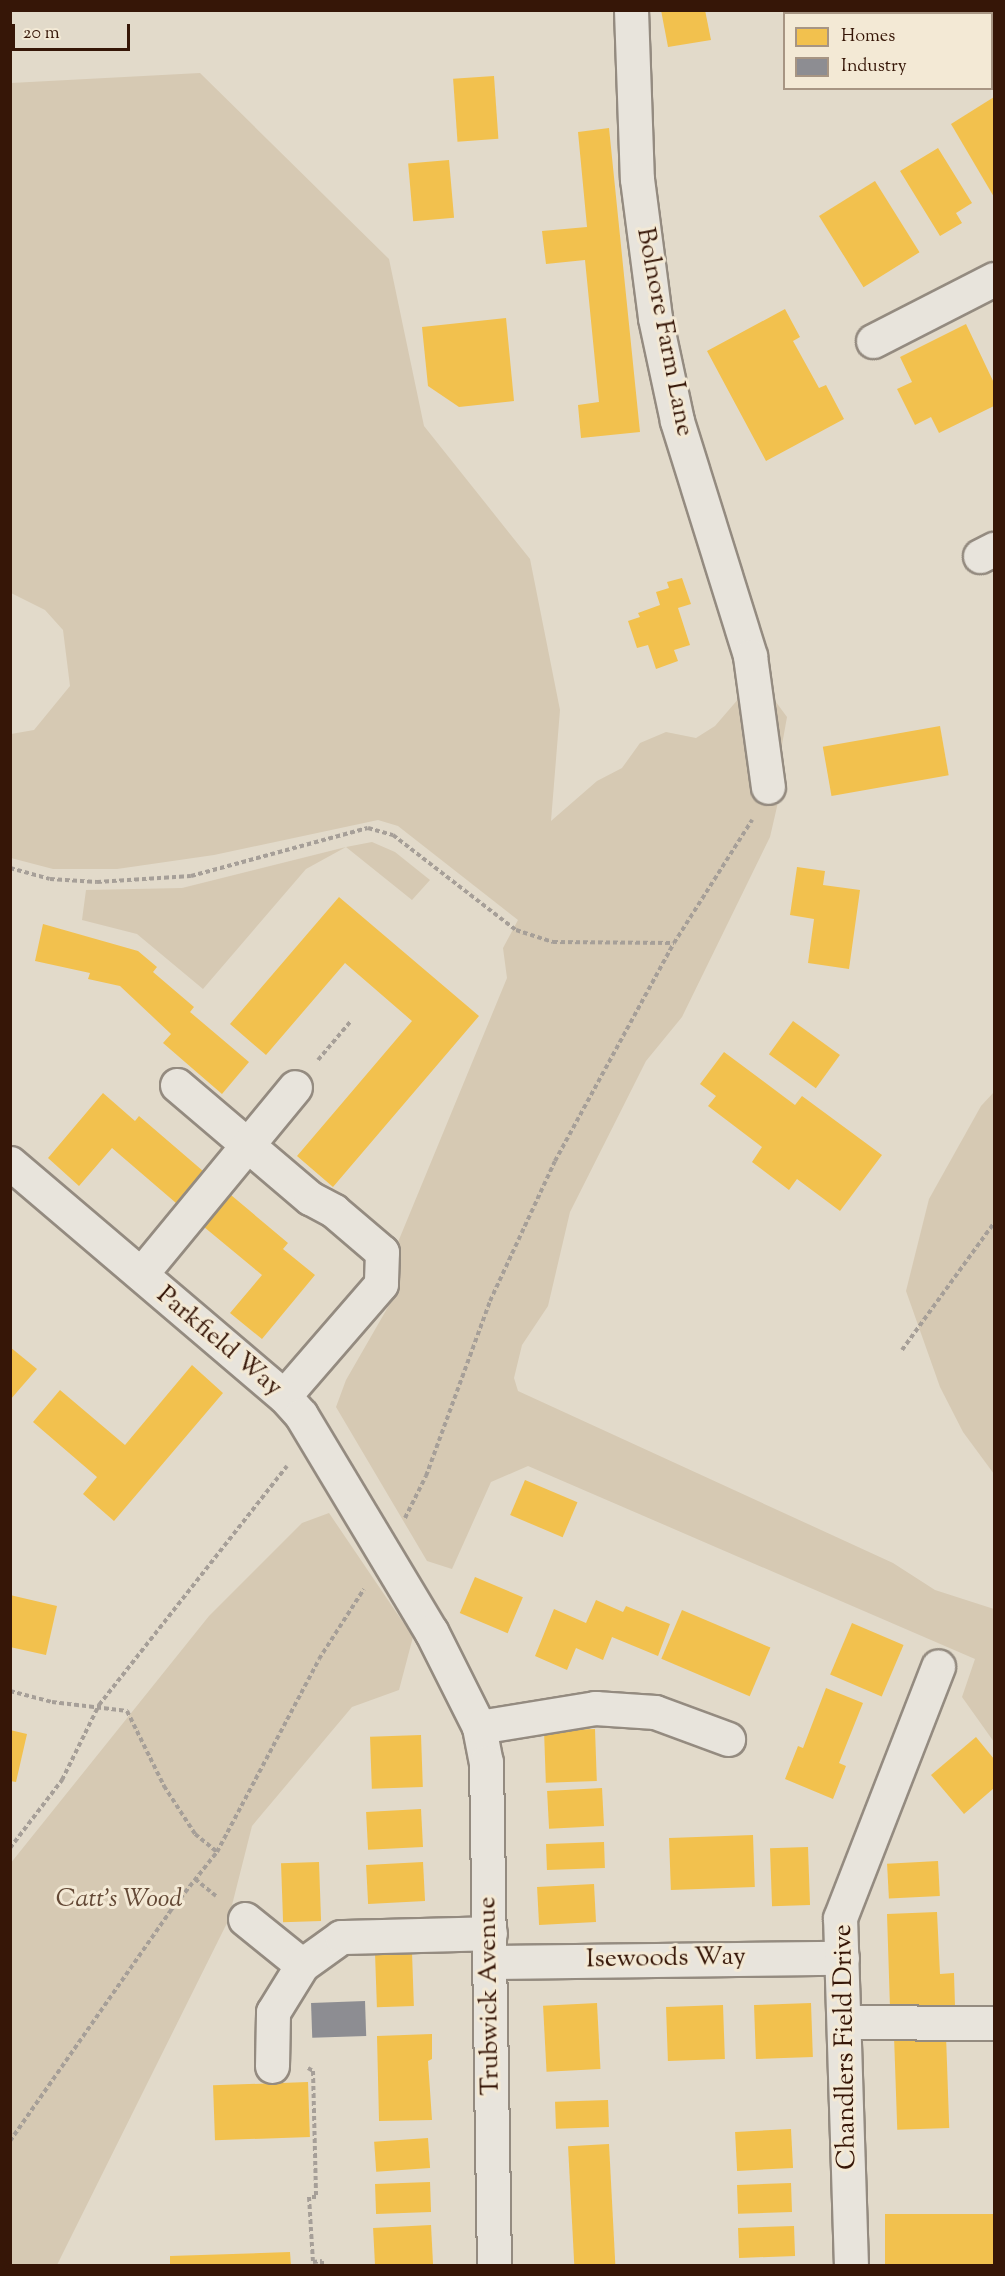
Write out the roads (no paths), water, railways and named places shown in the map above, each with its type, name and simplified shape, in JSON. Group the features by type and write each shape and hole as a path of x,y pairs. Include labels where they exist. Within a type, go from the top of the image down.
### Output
{"street":[{"name":"Bolnore Farm Lane","path":"631,10 637,179 655,318 676,421 750,656 768,787"},
{"path":"873,341 994,279"},
{"path":"177,1085 382,1252 381,1284 284,1396"},
{"path":"141,1274 294,1087"},
{"name":"Parkfield Way","path":"10,1163 284,1396 314,1435 385,1557"},
{"name":"Trubwick Avenue","path":"385,1557 431,1631 479,1727 486,1762 494,2265"},
{"name":"Chandlers Field Drive","path":"851,2265 840,1918 852,1880 938,1666"},
{"path":"479,1727 595,1708 655,1712 728,1739"},
{"path":"245,1919 302,1965 273,2012 272,2055"},
{"name":"Isewoods Way","path":"302,1965 341,1937 490,1947 842,1958"},
{"path":"844,2022 994,2023"}],"park label":[{"name":"Catt's Wood","path":"119,1900"}]}
